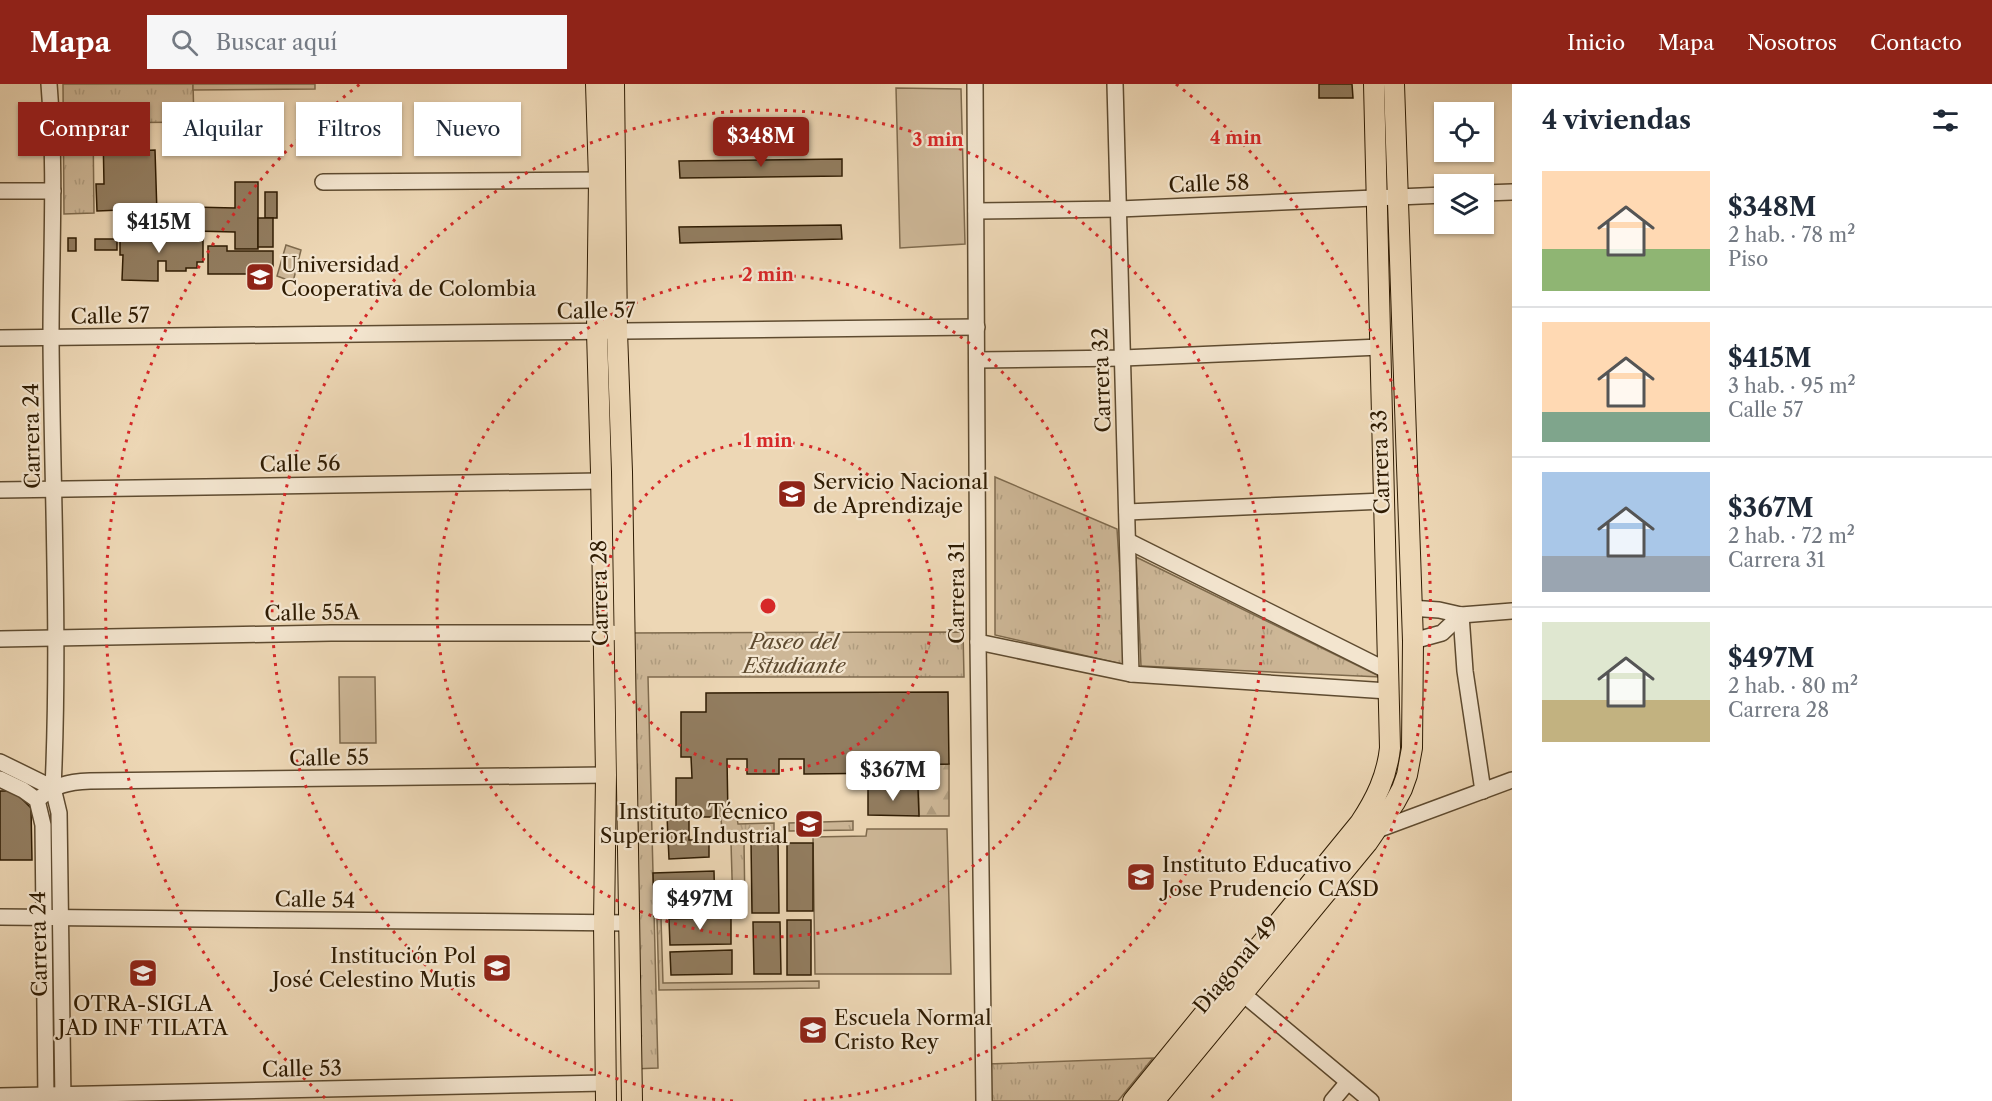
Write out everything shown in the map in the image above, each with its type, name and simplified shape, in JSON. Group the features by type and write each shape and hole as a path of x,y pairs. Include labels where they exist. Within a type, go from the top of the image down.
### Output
{"main road":[{"name":"Carrera 28","path":"596,84 599,180 597,332 606,776 604,923 606,1092"},
{"name":"Carrera 28","path":"614,84 616,331 622,472 632,1101"},
{"name":"Carrera 33","path":"1373,803 1386,775 1389,760 1374,84"},
{"name":"Carrera 33","path":"1377,830 1402,789 1411,760 1413,641 1410,608 1394,84"},
{"path":"1387,640 1397,644 1413,641"},
{"path":"1388,681 1398,669 1412,675"},
{"name":"Diagonal 49","path":"1133,1101 1360,823 1373,803"},
{"name":"Diagonal 49","path":"1154,1101 1377,830"}],"street":[{"name":"Carrera 24","path":"46,1097 51,918 59,813 53,788 54,488 51,338 53,191 49,84"},
{"name":"Carrera 31","path":"975,84 978,642 984,1101"},
{"name":"Carrera 32","path":"1115,84 1131,674"},
{"path":"323,182 599,180"},
{"path":"0,191 53,191"},
{"path":"1494,193 1512,192"},
{"name":"Calle 58","path":"976,211 1119,209 1434,195"},
{"name":"Calle 57","path":"0,338 977,327"},
{"path":"977,360 1380,347"},
{"name":"Calle 56","path":"0,490 601,481"},
{"path":"1127,512 1384,501"},
{"path":"1128,541 1388,681"},
{"path":"1410,608 1439,610 1461,615 1512,611"},
{"path":"1413,641 1442,633 1461,615"},
{"path":"1461,615 1465,671 1483,792"},
{"name":"Calle 55A","path":"0,639 331,633 624,633"},
{"path":"978,642 1131,674 1388,681"},
{"path":"0,762 53,788 37,800 0,779"},
{"name":"Calle 55","path":"53,788 90,780 606,776"},
{"path":"1377,830 1512,780"},
{"name":"Carrera 24","path":"37,800 43,825 63,1098"},
{"name":"Calle 54","path":"0,917 630,923"},
{"path":"1243,994 1371,1101"},
{"path":"1332,1101 1348,1082"},
{"name":"Calle 53","path":"0,1096 63,1098 606,1092"}],"green space":[{"path":"63,84 193,84 193,102 162,102 162,122 150,122 150,102 63,102"},
{"path":"193,84 315,84 315,89 193,90"},
{"path":"896,88 961,89 965,244 900,248"},
{"path":"64,156 93,156 94,213 64,214"},
{"path":"286,245 301,250 293,282 277,276"},
{"path":"995,477 1117,529 1126,665 995,635"},
{"path":"1136,557 1381,677 1141,666"},
{"name":"Paseo del Estudiante","path":"963,632 964,677 648,677 658,1068 632,1069 625,633"},
{"path":"339,677 375,677 376,743 340,743"},
{"path":"949,764 949,816 919,816 918,765"},
{"path":"721,818 737,818 738,824 774,823 774,832 722,833"},
{"path":"853,821 853,830 789,831 789,823"},
{"path":"867,829 947,829 951,974 815,974 813,837 866,836"},
{"path":"731,843 744,843 745,910 733,910"},
{"path":"657,918 661,918 663,983 819,981 819,988 659,990"},
{"path":"1153,1058 1118,1101 988,1101 988,1064"}],"building":[{"path":"1319,84 1352,84 1353,98 1319,98"},
{"path":"150,150 155,150 157,214 121,215 121,210 97,211 96,184 104,184 103,156 150,156"},
{"path":"842,159 842,176 680,178 679,161"},
{"path":"235,182 258,182 258,249 235,249 235,232 193,231 193,207 235,208"},
{"path":"265,192 277,192 277,218 265,218"},
{"path":"258,218 273,218 273,247 258,247"},
{"path":"139,225 153,225 153,233 192,235 192,232 203,233 203,262 197,262 197,268 186,268 186,271 166,271 166,261 158,261 158,281 122,280 123,255 120,255 120,240 139,240"},
{"path":"841,225 842,239 680,243 679,227"},
{"path":"68,238 76,238 76,251 68,251"},
{"path":"95,239 117,239 117,250 95,250"},
{"path":"208,246 227,246 227,251 273,251 273,274 208,274"},
{"path":"948,692 949,764 897,765 897,773 804,774 804,759 779,759 779,774 747,774 747,759 727,759 728,817 689,817 689,840 709,840 709,857 669,859 667,816 676,815 676,778 692,778 691,757 681,757 681,712 706,712 706,693"},
{"path":"868,788 918,789 919,816 868,815"},
{"path":"0,791 14,791 31,808 32,860 0,860"},
{"path":"751,841 778,841 779,913 752,913"},
{"path":"787,843 813,843 813,911 787,911"},
{"path":"714,871 715,914 654,916 653,873"},
{"path":"731,918 731,944 670,945 669,919"},
{"path":"787,920 811,920 811,975 787,975"},
{"path":"753,922 780,922 781,974 754,974"},
{"path":"732,950 732,974 671,975 670,952"}],"place":[{"name":"Universidad Cooperativa de Colombia","path":"260,277"},
{"name":"Servicio Nacional de Aprendizaje","path":"792,494"},
{"name":"Instituto Técnico Superior Industrial","path":"809,824"},
{"name":"Instituto Educativo Jose Prudencio CASD","path":"1141,877"},
{"name":"Institución Pol José Celestino Mutis","path":"497,968"},
{"name":"OTRA-SIGLA JAD INF TILATA","path":"143,973"},
{"name":"Escuela Normal Cristo Rey","path":"813,1030"}]}
